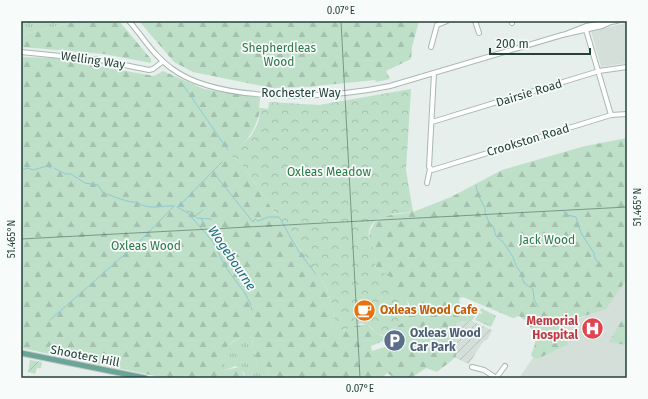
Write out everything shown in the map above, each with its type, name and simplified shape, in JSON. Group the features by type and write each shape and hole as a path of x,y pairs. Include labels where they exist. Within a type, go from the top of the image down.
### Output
{"main road":[{"name":"Shooters Hill","path":"21,353 145,378"}],"street":[{"name":"Rochester Way","path":"129,21 162,62 181,75 203,84 273,95 318,96 368,90 434,73 562,35 568,31 617,21"},
{"path":"431,47 436,25 447,21"},
{"path":"475,21 479,33"},
{"path":"585,21 611,115"},
{"name":"Welling Way","path":"21,52 93,59 149,70 153,69 162,62"},
{"name":"Dairsie Road","path":"432,122 599,72 627,67"},
{"path":"427,183 430,169 434,73"},
{"name":"Crookston Road","path":"430,169 611,115 627,114"},
{"path":"472,367 484,370 496,378 505,366"}],"shaded area":[{"path":"627,23 627,63 601,67 591,31"},
{"name":"Memorial Hospital","path":"627,277 627,378 519,378 553,329 595,312 614,297"},
{"path":"463,321 472,321 492,330 488,339 483,342 469,364 453,357 453,325"}],"green space":[{"path":"21,21 77,21 21,35"},
{"path":"77,21 119,21 151,59 151,63 104,54 21,47 21,35"},
{"name":"Shepherdleas Wood","path":"139,21 419,21 412,47 411,59 386,71 390,79 376,82 375,80 306,87 272,88 193,72 174,62"},
{"name":"Oxleas Wood","path":"21,57 53,58 154,76 163,71 204,89 260,98 259,108 261,108 255,127 245,142 235,151 234,157 240,162 327,288 335,317 331,324 344,331 348,327 367,324 375,332 388,339 371,346 372,351 391,345 389,343 391,341 401,348 406,343 392,329 405,321 409,309 406,299 391,286 387,274 376,268 374,247 369,241 370,231 375,222 384,216 413,212 451,197 502,170 585,146 627,138 627,279 606,309 575,319 563,330 569,344 537,359 531,356 535,342 533,333 522,318 519,316 513,318 463,297 460,298 459,301 465,311 475,316 472,321 463,321 453,325 456,357 437,372 426,368 412,377 403,379 387,373 382,378 265,378 269,368 267,366 258,366 252,345 253,338 246,337 239,338 228,345 223,356 225,370 240,367 245,378 165,378 21,348"},
{"name":"Oxleas Meadow","path":"411,89 406,170 413,212 398,213 383,217 372,225 369,231 369,239 376,253 376,268 391,278 393,288 405,297 408,305 407,320 384,336 375,332 370,326 362,323 336,333 332,331 331,324 335,317 327,288 240,162 234,157 233,153 251,136 258,123 261,108 268,109 269,102 319,105"},
{"path":"467,303 477,307 474,313 466,309"},
{"path":"481,308 496,316 491,327 475,320 479,313 482,314 480,311"},
{"path":"622,320 627,325 627,369 626,345 609,342"},
{"path":"246,336 253,338 252,345 258,366 267,366 269,368 265,378 245,378 244,373 236,366 225,370 222,357 223,352 230,344"},
{"path":"30,360 42,362 41,368 37,368 35,374 28,372"}],"waterway":[{"path":"183,85 228,150"},
{"path":"178,207 222,162"},
{"name":"Wogebourne","path":"21,170 28,168 33,170 47,166 51,168"},
{"name":"Wogebourne","path":"54,168 65,174 71,174 85,183 98,185 103,193 130,202 137,202 141,205 151,207 174,206"},
{"path":"212,171 253,222 255,219 258,221 268,217 279,217 299,252 316,274"},
{"path":"476,185 478,195 485,208 485,213 489,222 493,226 496,236 503,242 513,257 524,283 533,289 534,299 538,307"},
{"path":"50,320 139,242 174,206"},
{"name":"Wogebourne","path":"177,207 188,213 213,242 226,268 245,293 251,305"},
{"path":"195,216 203,210"},
{"path":"187,211 191,212 197,218 211,219"},
{"path":"563,211 567,215 576,217 581,233 599,264"},
{"path":"201,219 204,223"},
{"path":"115,378 125,378"}],"place":[{"name":"Oxleas Wood Cafe","path":"364,310"},
{"name":"Memorial Hospital","path":"593,328"},
{"name":"Oxleas Wood Car Park","path":"395,340"}],"park label":[{"name":"Jack Wood","path":"547,240"}]}
